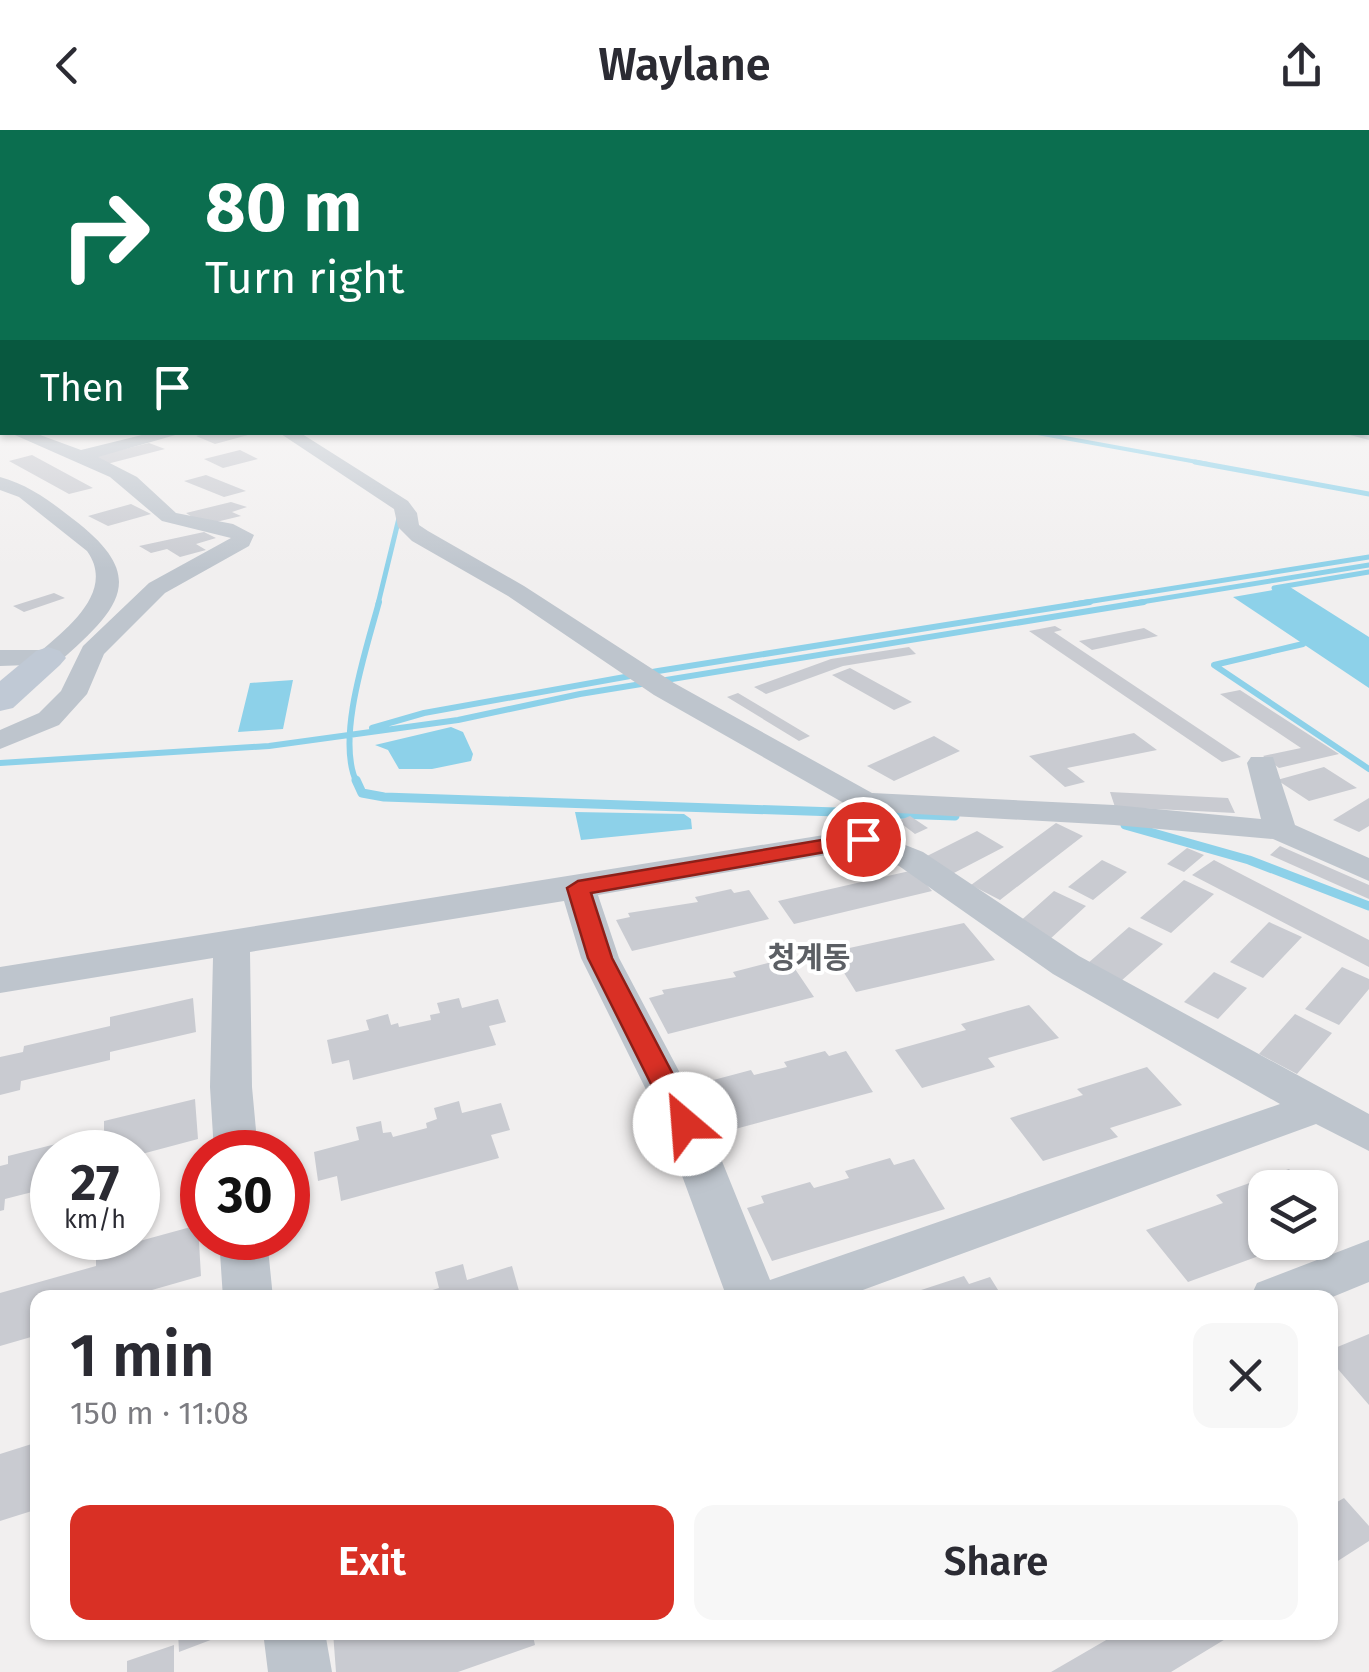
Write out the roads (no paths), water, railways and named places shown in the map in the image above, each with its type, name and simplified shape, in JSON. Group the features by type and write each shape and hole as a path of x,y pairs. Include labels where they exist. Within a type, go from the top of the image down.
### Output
{"street":[{"path":"0,740 49,718 73,694 92,651 156,588 240,541 244,535 174,519 146,501 141,489 128,480 24,435"},
{"path":"80,456 166,435"},
{"path":"291,435 400,505 407,513 409,527 420,536 516,591 864,817 911,859 1066,965 1369,1134"},
{"path":"0,483 26,492 95,546 104,554 111,574 108,588 88,624 48,658 4,682"},
{"path":"1262,762 1280,830"},
{"path":"0,980 578,888 864,817 1114,814 1280,830 1369,870"},
{"path":"578,888 600,958 685,1124 749,1290"},
{"path":"232,945 234,1130"},
{"path":"803,1290 1321,1106"},
{"path":"245,1260 247,1290"},
{"path":"1295,1290 1369,1261"},
{"path":"295,1640 300,1672"}],"water":[{"path":"1290,587 1369,637 1369,688 1233,597"},
{"path":"293,680 283,729 238,732 250,683"},
{"path":"451,727 463,732 473,754 471,761 432,769 399,769 388,750 375,745"},
{"path":"575,812 684,814 691,819 692,829 581,840"}],"waterway":[{"path":"1048,435 1208,464"},
{"path":"1195,462 1369,494"},
{"path":"378,604 399,518"},
{"path":"1074,604 1369,557"},
{"path":"1129,604 1369,565"},
{"path":"1274,588 1369,572"},
{"path":"350,735 355,693 379,602"},
{"path":"372,728 424,713 658,671 1090,602"},
{"path":"350,735 458,720 580,694 1144,602"},
{"path":"1303,644 1214,665 1369,769"},
{"path":"0,763 269,746 350,735"},
{"path":"350,735 356,780"},
{"path":"356,780 362,793 384,797 955,816"},
{"path":"1125,825 1249,860 1369,906"}],"district":[{"name":"청계동","path":"809,958"}]}
